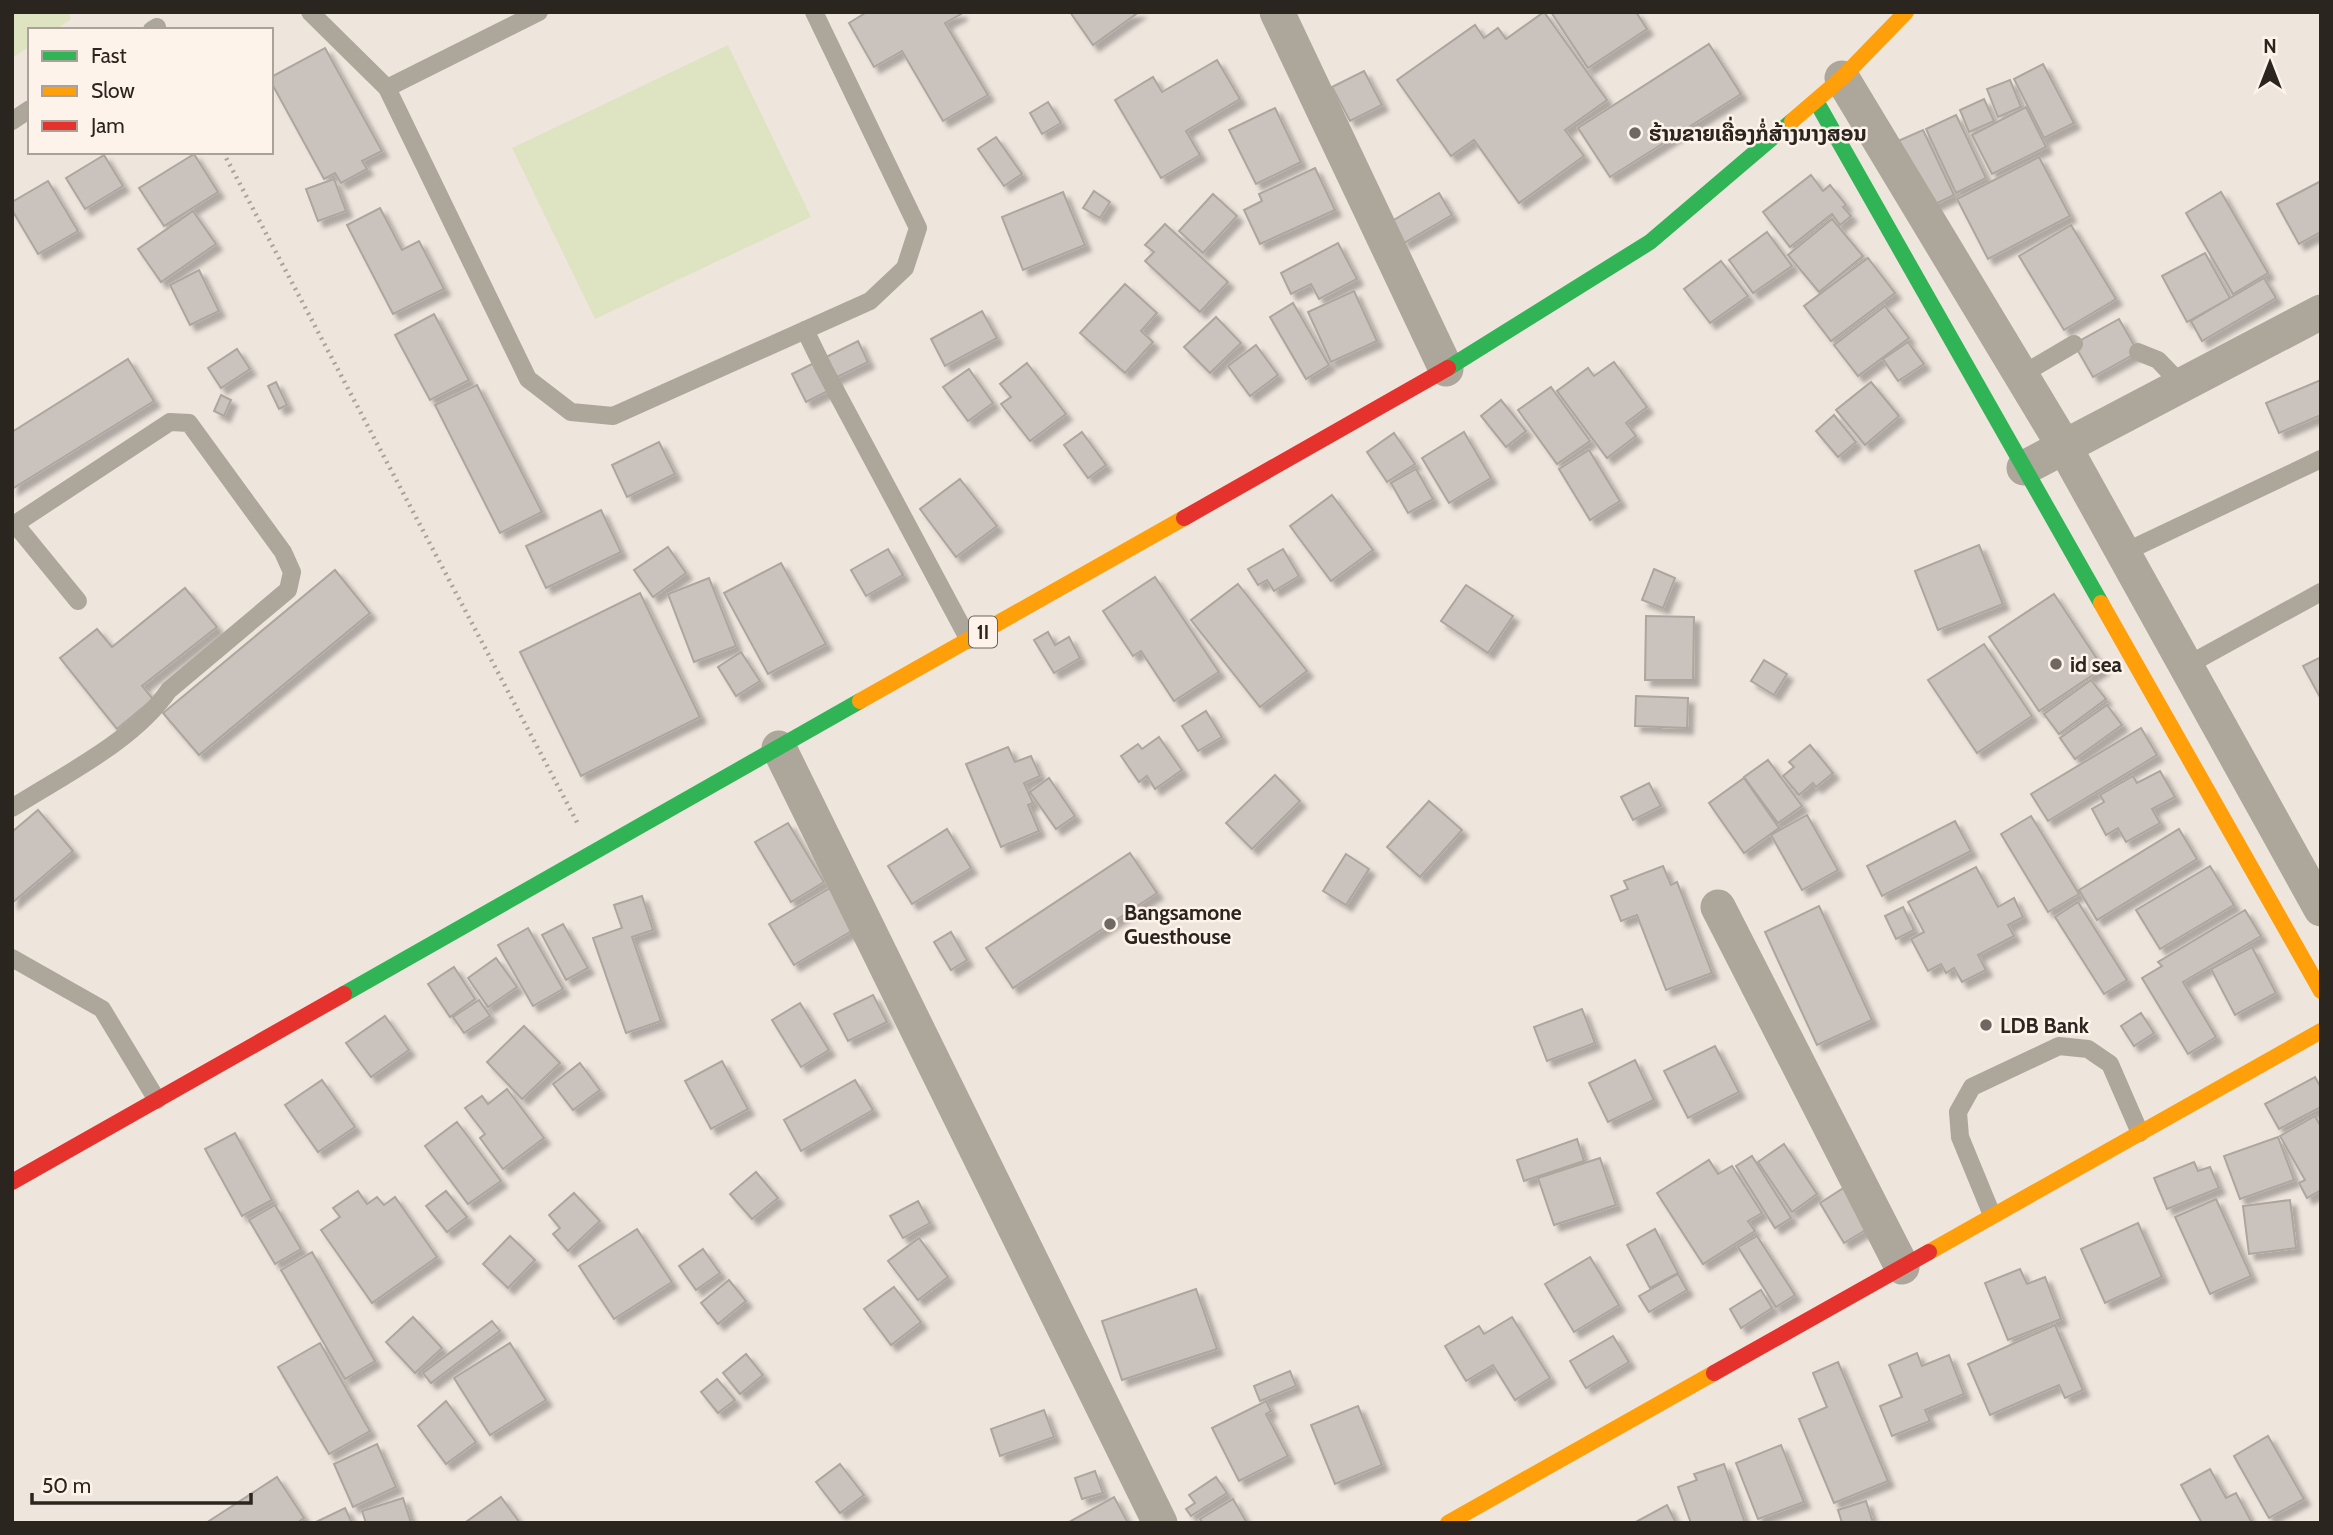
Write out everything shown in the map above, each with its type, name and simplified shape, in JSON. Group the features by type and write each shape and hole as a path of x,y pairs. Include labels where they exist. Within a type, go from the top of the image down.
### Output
{"main road":[{"name":"1I","path":"12,1182 1446,369 1650,242 1842,78 1906,12"},
{"path":"1816,101 2321,992"},
{"path":"1448,1523 2321,1031"}],"street":[{"path":"1277,12 1446,369"},
{"path":"1842,78 2065,447 2321,909"},
{"path":"2024,468 2321,312"},
{"path":"779,748 1160,1523"},
{"path":"1718,907 1902,1267"}],"lane":[{"path":"310,12 387,89 528,379 571,412 612,416 870,301 905,268 918,228 814,12"},
{"path":"387,89 539,12"},
{"path":"12,121 28,110"},
{"path":"805,330 969,640"},
{"path":"2021,375 2074,344"},
{"path":"2138,352 2158,360 2182,386"},
{"path":"12,808 128,733 156,710 169,690 288,590 292,572 284,552 189,423 170,422 14,525 78,601"},
{"path":"2123,553 2321,459"},
{"path":"2186,666 2321,592"},
{"path":"12,958 102,1009 157,1100"},
{"path":"1993,1215 1959,1137 1958,1112 1972,1087 2059,1046 2088,1049 2109,1064 2140,1133"}],"path":[{"path":"224,154 593,853"}],"green space":[{"path":"12,12 68,12 71,19 58,28 28,28 28,47 12,58"},
{"path":"728,45 811,217 595,319 512,148"}],"building":[{"path":"867,12 960,12 961,14 945,23 988,95 943,121 902,51 874,67 849,23"},
{"path":"1070,12 1139,12 1093,45"},
{"path":"1544,12 1607,100 1565,130 1584,156 1519,203 1474,140 1451,156 1397,80 1475,25 1484,38 1498,28 1506,39"},
{"path":"1551,12 1636,12 1647,29 1588,68"},
{"path":"1709,44 1741,94 1610,177 1578,128"},
{"path":"325,48 382,151 362,161 367,169 341,183 335,173 324,179 273,86 273,76"},
{"path":"1217,60 1240,99 1186,131 1200,155 1161,178 1115,100 1153,77 1162,92"},
{"path":"2043,64 2074,123 2044,138 2014,79"},
{"path":"1364,71 1382,105 1350,121 1332,87"},
{"path":"2010,80 2021,107 1998,117 1987,89"},
{"path":"1984,99 1994,121 1969,132 1960,110"},
{"path":"1048,102 1061,123 1042,134 1030,113"},
{"path":"2026,107 2046,147 1992,174 1972,135"},
{"path":"1275,108 1301,162 1256,184 1229,130"},
{"path":"1956,115 1986,178 1956,193 1926,129"},
{"path":"1923,130 1954,195 1929,207 1898,141"},
{"path":"996,137 1022,174 1004,186 978,149"},
{"path":"194,154 218,192 164,226 139,188"},
{"path":"104,155 123,186 85,209 66,178"},
{"path":"2039,157 2070,216 1988,259 1957,199"},
{"path":"1315,168 1335,210 1260,244 1244,210 1262,201 1259,194"},
{"path":"1811,175 1823,191 1830,185 1851,216 1840,225 1832,214 1790,247 1763,212"},
{"path":"334,179 346,211 318,221 306,189"},
{"path":"48,181 78,231 38,254 12,210 12,202"},
{"path":"2321,181 2321,232 2299,244 2277,204"},
{"path":"1094,191 1110,202 1100,218 1083,208"},
{"path":"1063,192 1085,245 1023,270 1002,217"},
{"path":"2221,192 2268,273 2233,294 2186,213"},
{"path":"1439,193 1452,215 1404,243 1392,221"},
{"path":"1213,194 1237,216 1203,253 1179,231"},
{"path":"380,208 402,250 419,241 444,289 393,314 347,225"},
{"path":"193,211 216,244 161,282 138,249"},
{"path":"1832,219 1863,256 1819,292 1788,255"},
{"path":"1165,224 1228,282 1200,312 1145,261 1154,252 1145,245"},
{"path":"2071,225 2116,299 2064,330 2019,256"},
{"path":"1767,232 1792,266 1753,293 1729,260"},
{"path":"1338,243 1357,279 1319,299 1311,284 1291,294 1281,273"},
{"path":"2205,253 2230,298 2187,322 2162,276"},
{"path":"1868,258 1895,293 1831,341 1804,306"},
{"path":"1721,261 1748,296 1710,323 1684,289"},
{"path":"199,270 219,311 190,325 170,285"},
{"path":"2264,278 2276,298 2202,341 2191,321"},
{"path":"1125,284 1157,313 1141,331 1153,342 1125,373 1080,333"},
{"path":"1354,291 1377,341 1331,362 1308,312"},
{"path":"1293,303 1329,365 1306,379 1270,317"},
{"path":"1885,306 1909,338 1858,376 1834,345"},
{"path":"982,311 997,338 945,366 931,339"},
{"path":"434,314 469,380 430,400 395,335"},
{"path":"1216,317 1241,343 1210,373 1184,347"},
{"path":"2119,319 2138,352 2093,377 2074,344"},
{"path":"858,341 868,362 833,379 836,387 806,402 792,374"},
{"path":"1908,342 1924,364 1898,381 1883,359"},
{"path":"1256,345 1278,375 1250,396 1228,366"},
{"path":"237,349 250,369 221,388 208,368"},
{"path":"128,359 154,401 12,489 12,432"},
{"path":"1614,362 1647,407 1626,423 1636,436 1607,458 1557,391 1588,368 1594,376"},
{"path":"1027,363 1066,414 1030,441 1001,404 1011,397 1000,384"},
{"path":"969,369 993,403 968,421 943,387"},
{"path":"2321,380 2321,415 2279,433 2266,403"},
{"path":"276,382 287,405 279,409 268,386"},
{"path":"1871,382 1899,416 1865,445 1836,410"},
{"path":"477,385 542,512 500,533 435,405"},
{"path":"1551,387 1590,441 1557,464 1518,410"},
{"path":"221,395 231,400 224,416 214,411"},
{"path":"1501,400 1526,431 1506,447 1481,416"},
{"path":"1834,415 1856,442 1838,457 1816,431"},
{"path":"1082,432 1106,465 1088,478 1064,445"},
{"path":"1464,432 1491,478 1449,503 1422,458"},
{"path":"1394,433 1415,464 1387,482 1367,452"},
{"path":"659,442 675,474 627,497 612,465"},
{"path":"1589,450 1620,501 1590,520 1559,469"},
{"path":"1416,469 1433,499 1408,513 1391,483"},
{"path":"960,479 997,526 956,557 920,509"},
{"path":"1332,495 1373,550 1331,581 1290,526"},
{"path":"601,510 621,552 546,588 526,546"},
{"path":"1979,545 2003,604 1938,630 1915,571"},
{"path":"668,547 686,573 653,597 634,570"},
{"path":"888,549 903,575 866,596 851,570"},
{"path":"1283,549 1299,576 1274,591 1267,580 1258,585 1248,569"},
{"path":"781,563 826,644 768,674 724,593"},
{"path":"1654,569 1675,578 1663,608 1642,600"},
{"path":"335,570 370,613 199,755 163,713"},
{"path":"1155,577 1219,672 1174,701 1141,651 1133,656 1103,611"},
{"path":"709,578 736,646 694,662 668,594"},
{"path":"1238,584 1307,671 1260,707 1191,620"},
{"path":"1466,585 1513,616 1488,653 1441,621"},
{"path":"185,588 217,627 142,686 153,699 117,729 60,658 97,629 112,647"},
{"path":"640,593 700,717 581,776 520,652"},
{"path":"2054,594 2103,668 2039,711 1989,637"},
{"path":"1646,616 1694,617 1693,680 1645,680"},
{"path":"1048,632 1055,645 1069,637 1080,658 1054,673 1034,640"},
{"path":"1984,644 2032,716 1977,753 1928,680"},
{"path":"741,652 760,681 736,696 718,667"},
{"path":"2321,657 2321,699 2303,666"},
{"path":"1764,660 1787,674 1774,695 1751,681"},
{"path":"2091,680 2106,699 2059,734 2044,714"},
{"path":"1636,696 1688,698 1687,728 1635,726"},
{"path":"2107,705 2122,725 2075,759 2060,738"},
{"path":"1206,711 1222,737 1198,751 1182,726"},
{"path":"2141,728 2157,755 2048,821 2031,794"},
{"path":"1159,737 1182,770 1155,789 1147,776 1139,782 1121,756 1138,744 1142,749"},
{"path":"1810,745 1833,773 1816,787 1813,783 1799,795 1783,776 1794,767 1789,762"},
{"path":"1008,747 1015,762 1031,756 1040,776 1024,783 1033,803 1028,805 1039,831 1001,847 966,764"},
{"path":"1768,760 1802,806 1778,823 1744,777"},
{"path":"2160,771 2175,797 2152,809 2160,823 2126,842 2118,828 2106,835 2092,809 2104,802 2100,795 2133,776 2137,783"},
{"path":"1275,775 1300,801 1252,849 1226,823"},
{"path":"1049,778 1075,816 1056,829 1030,792"},
{"path":"1744,778 1779,828 1744,853 1709,803"},
{"path":"1649,783 1661,806 1633,820 1621,797"},
{"path":"1429,801 1462,830 1420,877 1387,847"},
{"path":"38,810 73,851 12,903 12,832"},
{"path":"1807,815 1838,870 1802,890 1771,835"},
{"path":"2031,816 2079,894 2048,912 2001,834"},
{"path":"1955,821 1971,851 1882,896 1867,866"},
{"path":"788,823 824,882 791,902 755,842"},
{"path":"947,829 971,868 912,904 888,866"},
{"path":"2179,829 2197,859 2097,920 2079,890"},
{"path":"1130,853 1157,893 1013,988 986,948"},
{"path":"1346,854 1369,869 1346,905 1323,891"},
{"path":"1663,866 1671,885 1677,882 1712,973 1666,990 1637,915 1621,921 1611,896 1628,889 1624,881"},
{"path":"2210,866 2234,905 2160,949 2136,910"},
{"path":"1976,867 1998,907 2014,898 2023,917 2008,925 2014,936 1978,955 1986,970 1962,982 1954,968 1946,973 1941,964 1928,971 1911,939 1924,932 1908,902"},
{"path":"835,885 860,926 794,965 769,924"},
{"path":"642,896 653,930 632,937 661,1021 626,1033 593,938 622,928 614,905"},
{"path":"2078,902 2127,980 2104,994 2055,917"},
{"path":"1819,906 1872,1020 1817,1045 1765,932"},
{"path":"1903,907 1914,930 1896,939 1885,916"},
{"path":"2245,910 2261,936 2183,982 2216,1037 2188,1054 2142,978 2162,966 2158,962"},
{"path":"563,924 588,968 566,980 542,935"},
{"path":"528,928 563,989 533,1006 498,945"},
{"path":"951,932 967,960 951,970 934,942"},
{"path":"2252,947 2276,993 2235,1015 2211,969"},
{"path":"496,958 517,987 488,1007 468,978"},
{"path":"454,967 475,999 450,1017 428,984"},
{"path":"873,995 887,1022 848,1041 834,1014"},
{"path":"479,1000 490,1016 464,1033 453,1017"},
{"path":"800,1003 829,1050 801,1067 772,1020"},
{"path":"1582,1009 1595,1043 1547,1061 1534,1027"},
{"path":"2141,1013 2154,1033 2134,1046 2121,1026"},
{"path":"385,1016 409,1050 371,1077 346,1043"},
{"path":"524,1026 560,1063 522,1099 487,1062"},
{"path":"1715,1046 1739,1092 1688,1118 1664,1071"},
{"path":"1635,1060 1654,1100 1608,1122 1589,1083"},
{"path":"722,1061 748,1109 711,1129 685,1081"},
{"path":"580,1063 600,1090 573,1110 553,1084"},
{"path":"2315,1077 2321,1088 2321,1107 2279,1129 2265,1104"},
{"path":"322,1080 355,1127 318,1152 285,1105"},
{"path":"855,1080 873,1110 801,1151 784,1120"},
{"path":"507,1089 544,1138 503,1169 480,1138 485,1134 465,1108 482,1096 488,1104"},
{"path":"2315,1116 2321,1127 2321,1190 2307,1198 2299,1183 2305,1180 2280,1136"},
{"path":"457,1122 501,1181 468,1204 425,1146"},
{"path":"235,1133 272,1200 242,1216 205,1149"},
{"path":"2278,1137 2294,1180 2240,1199 2224,1156"},
{"path":"1577,1139 1584,1161 1524,1181 1517,1160"},
{"path":"1784,1144 1817,1194 1792,1212 1758,1162"},
{"path":"1752,1156 1791,1218 1775,1228 1736,1166"},
{"path":"1600,1158 1616,1205 1554,1225 1538,1178"},
{"path":"1709,1160 1718,1174 1732,1166 1762,1213 1748,1221 1755,1231 1703,1264 1657,1193"},
{"path":"2194,1162 2198,1171 2210,1167 2219,1188 2167,1209 2154,1178"},
{"path":"756,1172 778,1198 752,1219 730,1194"},
{"path":"1845,1187 1869,1228 1844,1243 1820,1203"},
{"path":"358,1191 367,1204 377,1197 384,1205 395,1197 437,1257 372,1303 321,1230 340,1217 333,1208"},
{"path":"446,1191 467,1217 447,1232 426,1206"},
{"path":"574,1193 600,1221 568,1251 553,1234 560,1228 549,1215"},
{"path":"2216,1199 2251,1276 2210,1294 2175,1217"},
{"path":"2290,1200 2296,1248 2249,1254 2243,1206"},
{"path":"918,1201 930,1223 903,1238 890,1216"},
{"path":"275,1205 301,1249 275,1264 249,1220"},
{"path":"2138,1223 2162,1277 2105,1303 2081,1249"},
{"path":"637,1229 672,1282 614,1319 579,1266"},
{"path":"1655,1229 1678,1273 1650,1288 1627,1245"},
{"path":"510,1236 535,1260 508,1288 483,1264"},
{"path":"1757,1236 1795,1295 1776,1307 1738,1247"},
{"path":"919,1238 948,1277 918,1300 888,1261"},
{"path":"703,1249 720,1273 696,1290 679,1266"},
{"path":"312,1252 375,1361 345,1379 281,1270"},
{"path":"1590,1257 1619,1305 1574,1332 1545,1284"},
{"path":"2020,1269 2027,1284 2045,1277 2061,1319 2008,1340 1985,1283"},
{"path":"1678,1274 1687,1290 1649,1312 1639,1296"},
{"path":"729,1280 746,1301 718,1324 701,1303"},
{"path":"894,1287 921,1322 891,1345 864,1309"},
{"path":"1196,1289 1217,1349 1122,1380 1102,1321"},
{"path":"1761,1290 1772,1308 1741,1328 1730,1309"},
{"path":"413,1317 442,1348 415,1373 386,1342"},
{"path":"1512,1317 1550,1378 1515,1400 1493,1365 1466,1381 1445,1346 1479,1326 1484,1334"},
{"path":"492,1321 500,1331 431,1383 423,1373"},
{"path":"2055,1325 2083,1390 2065,1398 2059,1385 1990,1415 1968,1364"},
{"path":"1613,1336 1629,1362 1586,1388 1570,1361"},
{"path":"320,1343 370,1431 329,1454 278,1367"},
{"path":"510,1343 546,1400 490,1435 454,1378"},
{"path":"1917,1353 1922,1366 1949,1355 1964,1394 1925,1410 1930,1421 1892,1436 1880,1406 1902,1397 1889,1365"},
{"path":"746,1354 763,1375 740,1394 723,1373"},
{"path":"1838,1362 1888,1481 1834,1503 1799,1419 1827,1407 1813,1373"},
{"path":"1290,1371 1296,1386 1260,1401 1254,1386"},
{"path":"717,1379 735,1400 718,1413 701,1392"},
{"path":"446,1401 476,1442 446,1464 418,1426"},
{"path":"1266,1401 1271,1411 1266,1414 1288,1456 1239,1481 1212,1428"},
{"path":"1358,1406 1382,1465 1335,1484 1311,1425"},
{"path":"1044,1410 1054,1437 1000,1456 991,1429"},
{"path":"2268,1436 2304,1499 2269,1518 2234,1456"},
{"path":"377,1444 396,1487 353,1507 334,1464"},
{"path":"1781,1445 1804,1502 1758,1519 1736,1463"},
{"path":"840,1464 864,1495 840,1513 816,1482"},
{"path":"1724,1464 1745,1523 1691,1523 1678,1487 1697,1480 1694,1474"},
{"path":"2210,1469 2226,1498 2236,1493 2252,1523 2202,1523 2181,1485"},
{"path":"1095,1471 1103,1493 1082,1499 1075,1478"},
{"path":"277,1477 304,1518 297,1523 206,1523"},
{"path":"1216,1477 1227,1493 1191,1516 1186,1509 1195,1503 1189,1495"},
{"path":"501,1497 520,1523 466,1522"},
{"path":"1114,1497 1128,1523 1067,1523"},
{"path":"403,1498 411,1523 366,1523 362,1511"},
{"path":"1233,1499 1247,1523 1203,1523 1200,1519"},
{"path":"1866,1501 1873,1523 1842,1523 1838,1510"},
{"path":"1667,1505 1676,1523 1634,1523"},
{"path":"345,1508 352,1523 314,1523"}],"traffic: fast":[{"path":"1816,101 2101,603"},
{"path":"1448,368 1650,242 1792,121"},
{"path":"344,994 860,701"}],"traffic: slow":[{"path":"1792,121 1842,78 1906,12"},
{"path":"860,701 1184,518"},
{"path":"2101,603 2321,991"},
{"path":"1929,1252 2321,1031"},
{"path":"1448,1523 1714,1373"}],"traffic: jam":[{"path":"1184,518 1448,368"},
{"path":"12,1182 344,994"},
{"path":"1714,1373 1929,1252"}],"place":[{"name":"ຮ້ານຂາຍເຄື່ອງກໍ່ສ້າງນາງສອນ","path":"1635,133"},
{"name":"id sea","path":"2056,664"},
{"name":"Bangsamone Guesthouse","path":"1110,924"},
{"name":"LDB Bank","path":"1986,1025"}]}
